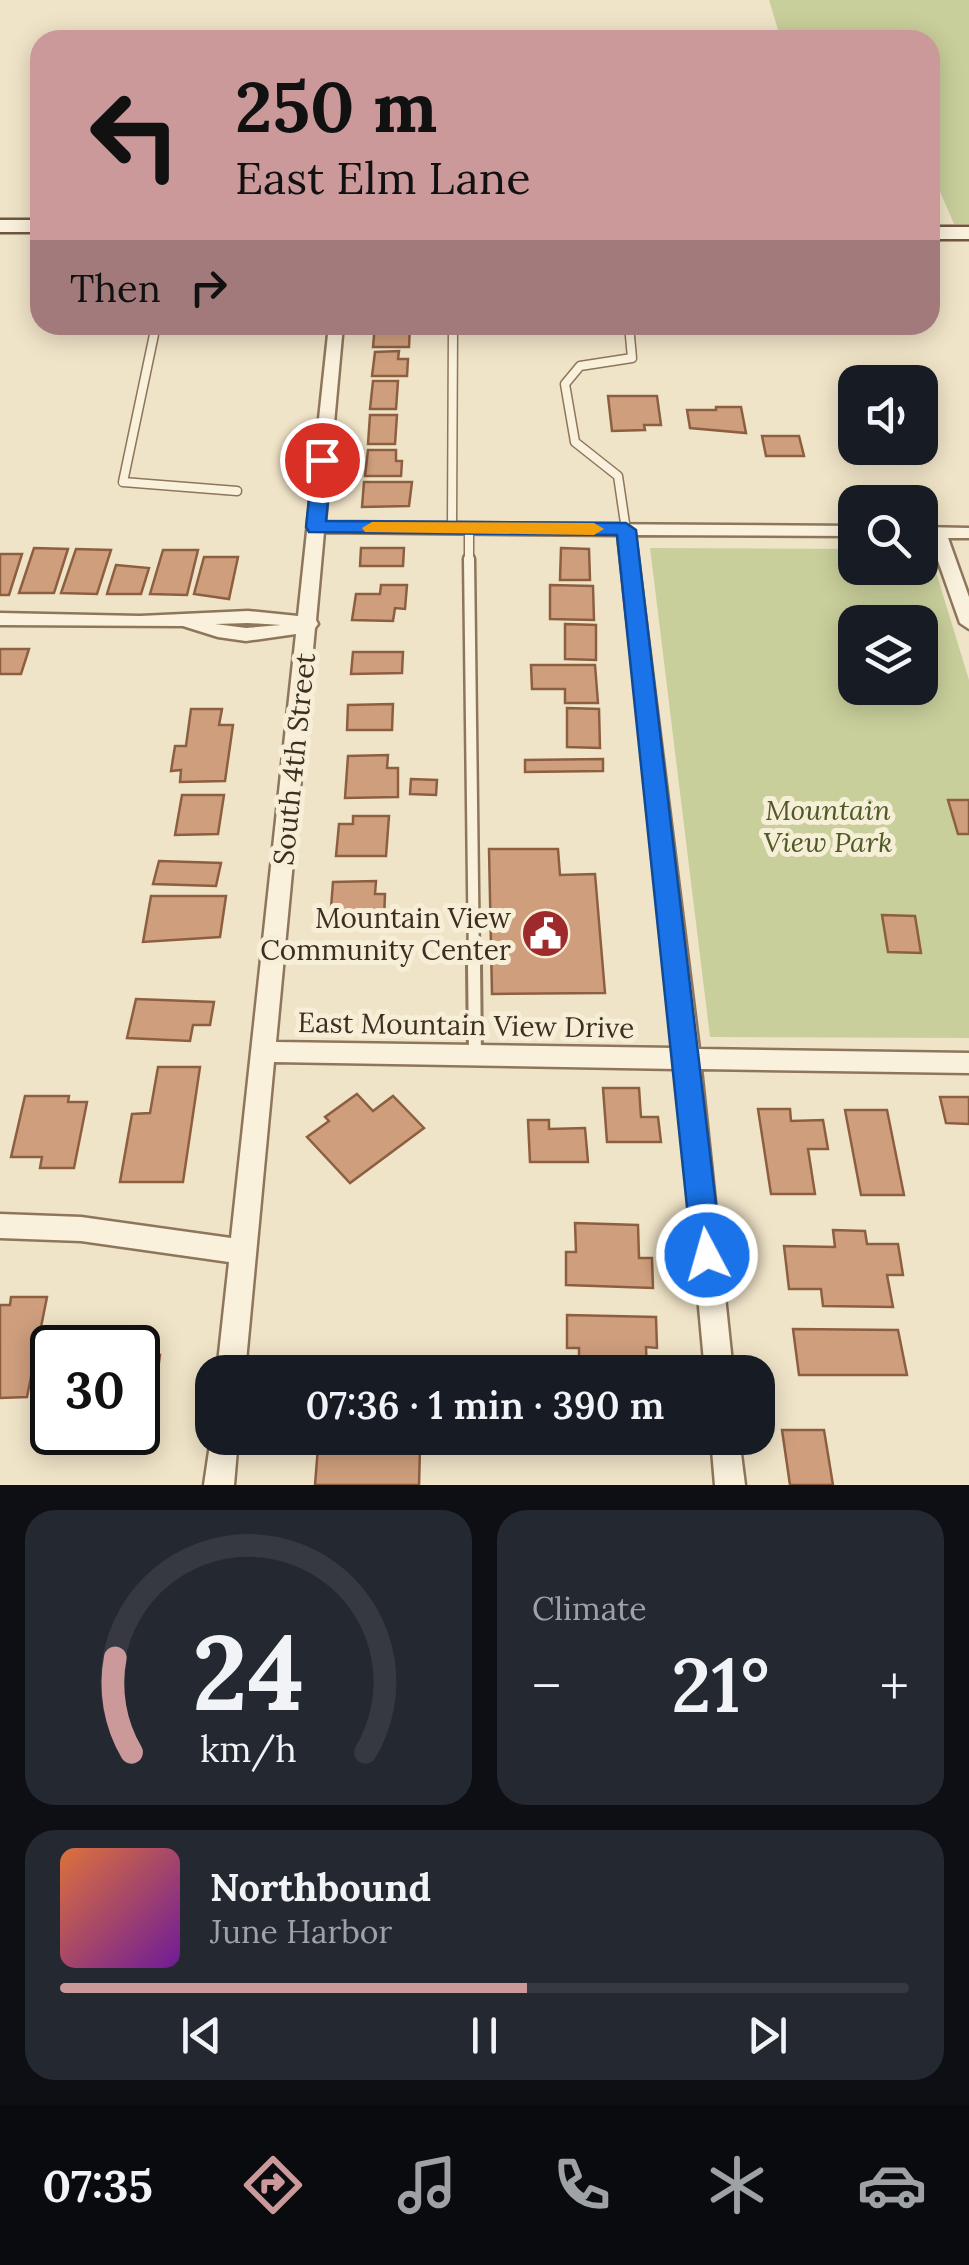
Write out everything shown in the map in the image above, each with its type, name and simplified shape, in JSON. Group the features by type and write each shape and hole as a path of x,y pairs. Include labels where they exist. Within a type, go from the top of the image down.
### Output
{"main road":[{"path":"0,226 30,226"},
{"path":"940,233 969,234"}],"street":[{"name":"South 4th Street","path":"234,1355 335,335"},
{"path":"316,527 838,531"},
{"path":"626,530 688,1058 716,1355"},
{"path":"938,532 969,532"},
{"path":"938,552 969,623"},
{"path":"0,620 187,620 216,634 270,634 308,624"},
{"name":"East Mountain View Drive","path":"261,1052 969,1063"},
{"path":"0,1226 81,1230 244,1252"},
{"path":"219,1485 222,1455"},
{"path":"727,1455 730,1485"}],"lane":[{"path":"154,335 123,482 237,491"},
{"path":"453,335 475,1056"},
{"path":"626,530 618,476 575,442 565,384 580,366 632,358 630,335"}],"green space":[{"path":"769,0 969,0 969,224 954,224 940,191 940,30 778,30"},
{"name":"Mountain View Park","path":"650,548 838,549 838,585 938,585 938,578 969,680 969,1038 710,1037"}],"building":[{"path":"374,335 410,335 409,347 373,347"},
{"path":"399,351 398,359 408,359 407,376 372,376 375,352"},
{"path":"373,381 398,381 396,409 370,409"},
{"path":"608,396 657,396 661,425 644,425 645,430 612,431"},
{"path":"741,407 746,433 690,428 687,410"},
{"path":"370,415 397,415 395,444 368,444"},
{"path":"762,436 799,436 804,456 766,456"},
{"path":"368,450 396,450 396,461 402,461 401,476 365,476"},
{"path":"364,482 412,482 409,506 362,507"},
{"path":"34,548 68,549 54,593 19,593"},
{"path":"361,548 404,548 403,566 360,566"},
{"path":"561,548 589,549 590,580 560,580"},
{"path":"76,549 111,550 97,594 61,593"},
{"path":"163,550 198,550 187,595 150,594"},
{"path":"0,554 22,554 9,595 0,595"},
{"path":"204,557 238,557 229,599 194,594"},
{"path":"116,565 149,568 141,594 107,594"},
{"path":"381,585 407,585 405,609 395,608 393,621 352,620 356,594 380,594"},
{"path":"550,585 593,586 594,620 550,619"},
{"path":"565,624 596,625 596,660 565,659"},
{"path":"0,649 29,649 21,674 0,674"},
{"path":"353,652 403,652 402,673 351,674"},
{"path":"531,665 595,665 598,703 565,703 565,689 532,689"},
{"path":"393,704 392,730 347,730 348,705"},
{"path":"567,708 599,709 600,748 567,747"},
{"path":"191,709 222,709 219,725 233,725 225,781 180,782 181,770 171,771 175,746 186,746"},
{"path":"388,755 387,768 398,768 398,797 345,798 348,756"},
{"path":"603,759 603,771 525,772 525,760"},
{"path":"411,779 437,780 436,795 410,794"},
{"path":"182,795 224,795 218,834 175,835"},
{"path":"948,800 969,800 969,834 958,834"},
{"path":"353,816 389,816 386,856 336,856 339,824 353,824"},
{"name":"Mountain View Community Center","path":"489,849 558,849 560,875 595,874 605,993 492,994"},
{"path":"159,861 221,863 216,886 153,884"},
{"path":"376,881 375,894 385,894 384,920 330,921 333,882"},
{"path":"151,896 226,896 220,937 143,942"},
{"path":"882,915 915,916 921,953 888,952"},
{"path":"136,999 214,1002 210,1025 193,1025 190,1041 127,1038"},
{"path":"158,1067 200,1067 183,1182 120,1182 132,1114 150,1113"},
{"path":"603,1088 639,1088 641,1117 658,1117 661,1142 607,1142"},
{"path":"357,1094 373,1111 393,1096 424,1128 350,1183 307,1137 329,1121 325,1117"},
{"path":"25,1096 69,1096 68,1102 87,1102 74,1168 40,1168 42,1157 11,1157"},
{"path":"940,1097 969,1097 969,1124 946,1123"},
{"path":"758,1109 790,1109 791,1121 823,1120 828,1149 808,1149 815,1194 771,1194"},
{"path":"845,1110 887,1110 904,1195 861,1195"},
{"path":"528,1120 549,1120 549,1129 585,1128 588,1162 530,1162"},
{"path":"575,1223 638,1225 639,1258 652,1258 653,1288 566,1285 566,1252 576,1252"},
{"path":"833,1230 865,1231 867,1244 898,1244 903,1275 887,1275 893,1307 823,1306 821,1289 789,1289 784,1246 835,1247"},
{"path":"11,1297 47,1297 41,1325 30,1325 27,1397 0,1398 0,1305 10,1305"},
{"path":"567,1315 656,1317 657,1348 646,1347 646,1355 579,1355 579,1348 567,1348"},
{"path":"793,1329 898,1330 907,1375 799,1375"},
{"path":"782,1430 824,1430 833,1485 790,1485"},
{"path":"317,1455 420,1455 419,1485 315,1485"}],"slow traffic":[{"path":"372,528 594,529"}],"place":[{"name":"Mountain View Community Center","path":"546,934"}],"route":[{"path":"322,460 316,527 626,530 684,1022 707,1255"}]}
